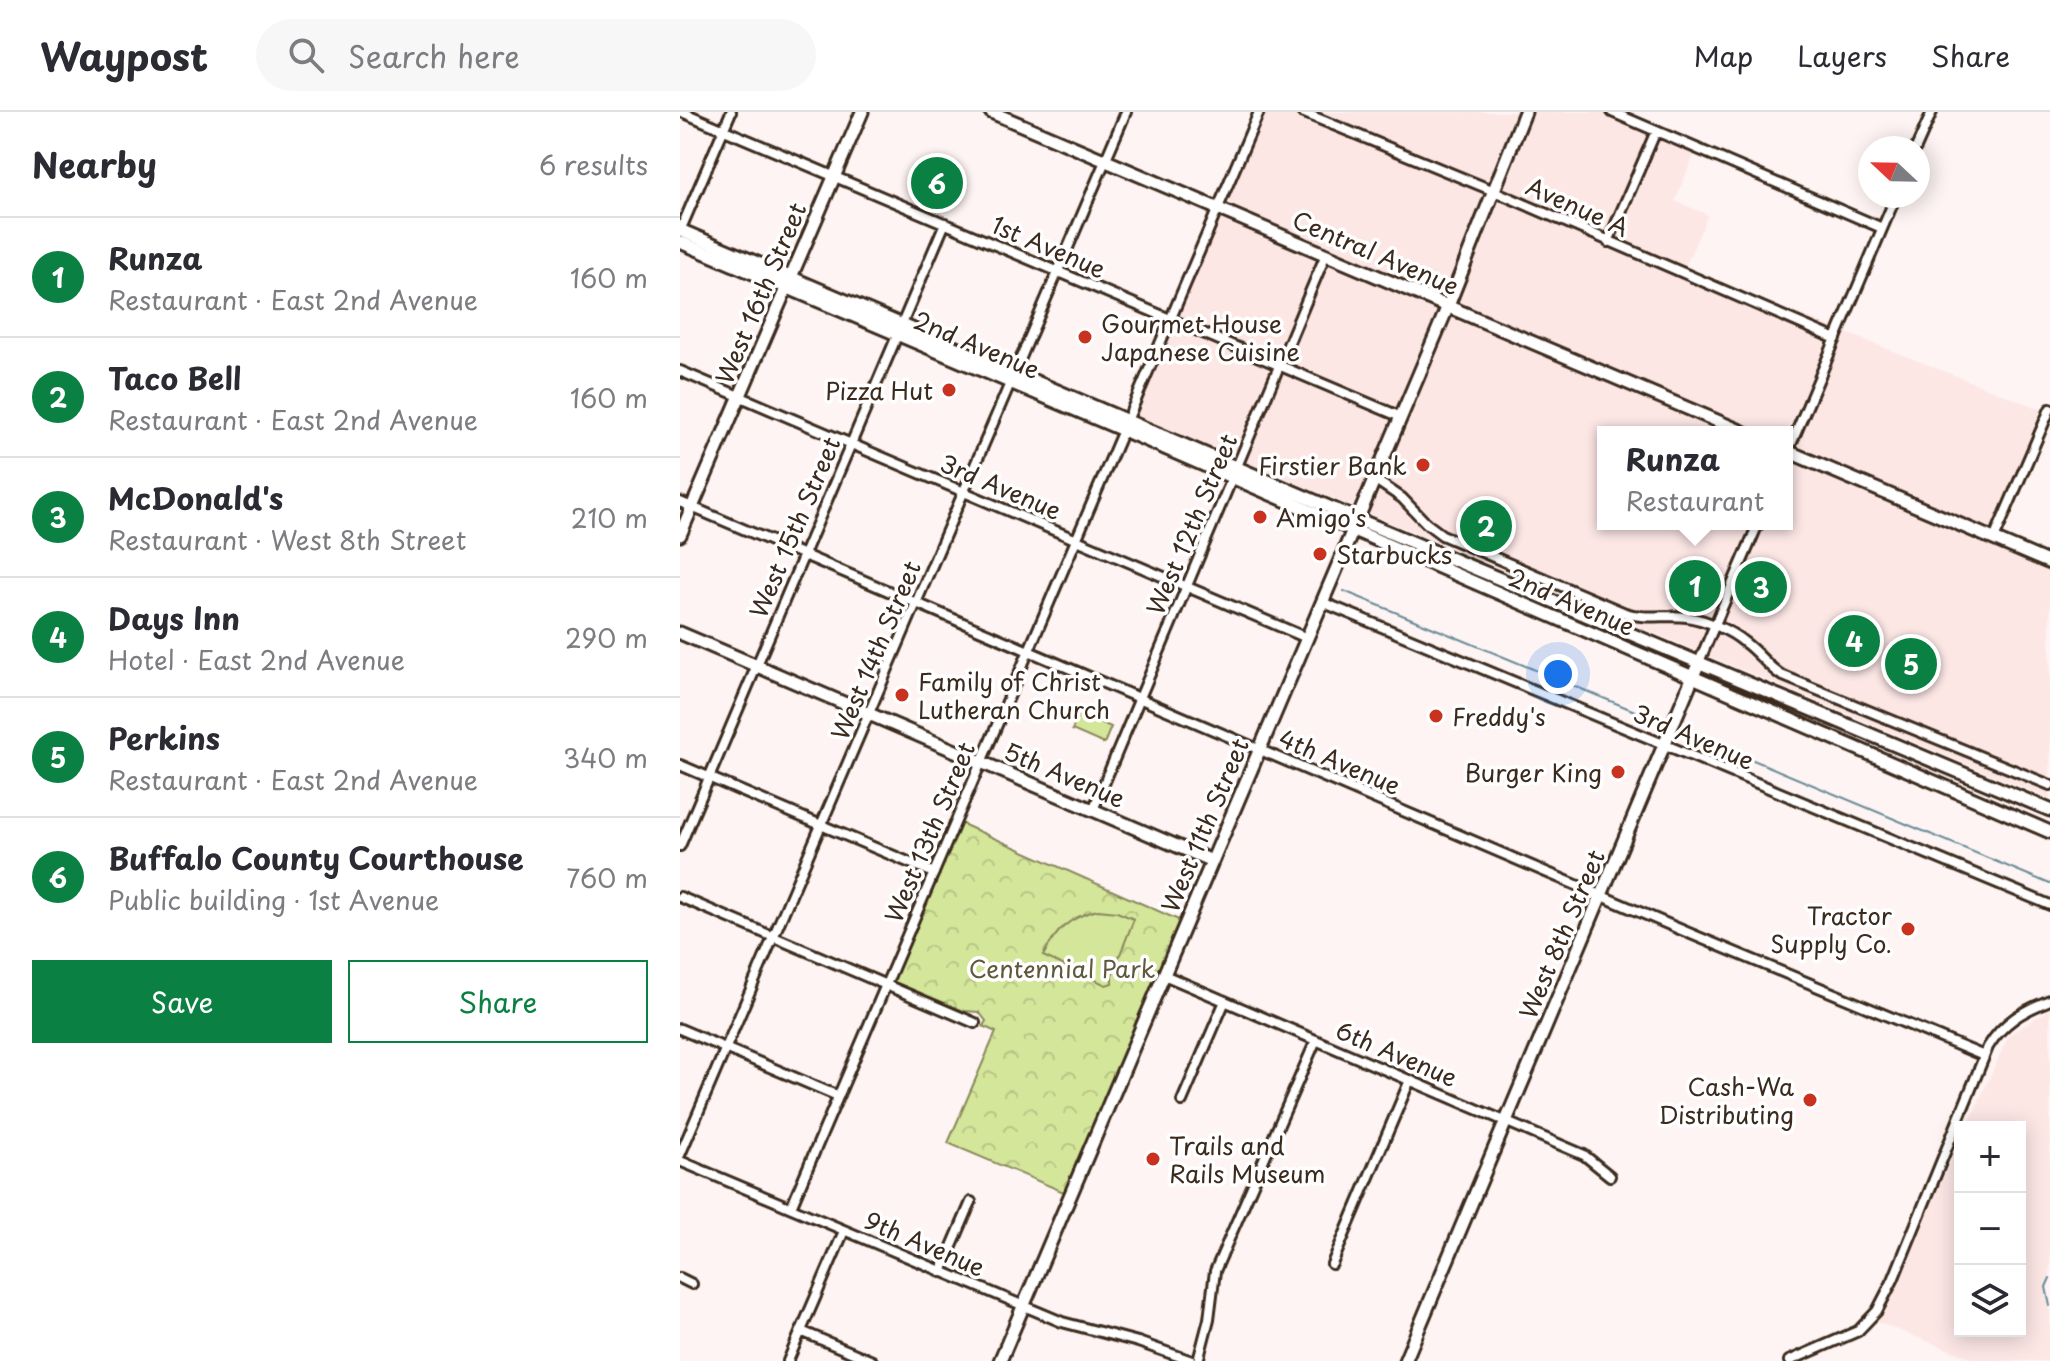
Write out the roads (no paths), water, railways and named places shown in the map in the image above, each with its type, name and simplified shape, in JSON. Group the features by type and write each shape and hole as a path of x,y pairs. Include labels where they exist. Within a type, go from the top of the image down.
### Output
{"main road":[{"name":"West 16th Street","path":"680,535 862,112"},
{"name":"West 11th Street","path":"1000,1361 1448,306 1525,112"},
{"name":"Central Avenue","path":"994,113 1729,426"},
{"name":"2nd Avenue","path":"680,230 789,282 1355,525 1693,677 2050,832"},
{"name":"2nd Avenue","path":"680,242 789,282"},
{"path":"1793,455 2050,563"},
{"name":"2nd Avenue","path":"1355,525 1699,662 2050,810"},
{"name":"5th Avenue","path":"680,633 1212,861"},
{"name":"West 8th Street","path":"1405,1361 1699,662"}],"street":[{"name":"1st Avenue","path":"682,112 1401,417"},
{"path":"680,230 731,112"},
{"name":"West 14th Street","path":"680,1155 1126,112"},
{"name":"West 13th Street","path":"791,1207 1259,112"},
{"name":"Avenue A","path":"1302,112 1494,191 1836,339"},
{"path":"1612,112 1882,228"},
{"path":"1919,112 1931,114 1921,136"},
{"path":"1608,242 1656,131"},
{"path":"1793,438 1891,208"},
{"name":"West 15th Street","path":"680,846 945,223"},
{"name":"West 12th Street","path":"1093,810 1326,254"},
{"name":"3rd Avenue","path":"680,371 1307,638"},
{"path":"1994,539 2050,409"},
{"path":"1374,479 1402,498 1438,532 1625,613 1652,618 1689,617 1715,626 1746,642 1781,675 2050,785"},
{"name":"4th Avenue","path":"680,502 1984,1056"},
{"name":"West 8th Street","path":"1699,662 1755,530"},
{"name":"3rd Avenue","path":"1322,602 2050,905"},
{"path":"680,765 934,873"},
{"path":"680,897 975,1023"},
{"name":"6th Avenue","path":"1164,975 1584,1155 1610,1176"},
{"path":"1789,1361 1858,1331 1877,1311 1893,1280 1984,1056 1998,1031 2008,1021 2050,1000"},
{"path":"1182,1101 1225,1001"},
{"path":"680,1029 838,1096"},
{"path":"1195,1361 1209,1319 1215,1271 1316,1040"},
{"path":"1332,1264 1410,1080"},
{"name":"9th Avenue","path":"680,1161 1079,1328 1195,1361"},
{"path":"941,1272 971,1202"},
{"path":"788,1361 844,1231"},
{"path":"680,1278 692,1284"},
{"path":"801,1331 872,1361"}],"waterway":[{"path":"1344,591 1659,721"},
{"path":"1679,729 2050,884"},
{"path":"2050,1278 2046,1287 2050,1306"}],"place":[{"name":"Buffalo County Courthouse","path":"937,183"},
{"name":"Gourmet House Japanese Cuisine","path":"1085,337"},
{"name":"Pizza Hut","path":"949,390"},
{"name":"Firstier Bank","path":"1423,465"},
{"name":"Amigo's","path":"1260,517"},
{"name":"Taco Bell","path":"1486,526"},
{"name":"Starbucks","path":"1320,554"},
{"name":"Runza","path":"1695,586"},
{"name":"McDonald's","path":"1761,587"},
{"name":"Days Inn","path":"1854,641"},
{"name":"Perkins","path":"1911,664"},
{"name":"Family of Christ Lutheran Church","path":"902,695"},
{"name":"Freddy's","path":"1436,716"},
{"name":"Burger King","path":"1618,772"},
{"name":"Tractor Supply Co.","path":"1908,929"},
{"name":"Cash-Wa Distributing","path":"1810,1100"},
{"name":"Trails and Rails Museum","path":"1153,1159"}],"park label":[{"name":"Centennial Park","path":"1062,968"}]}
